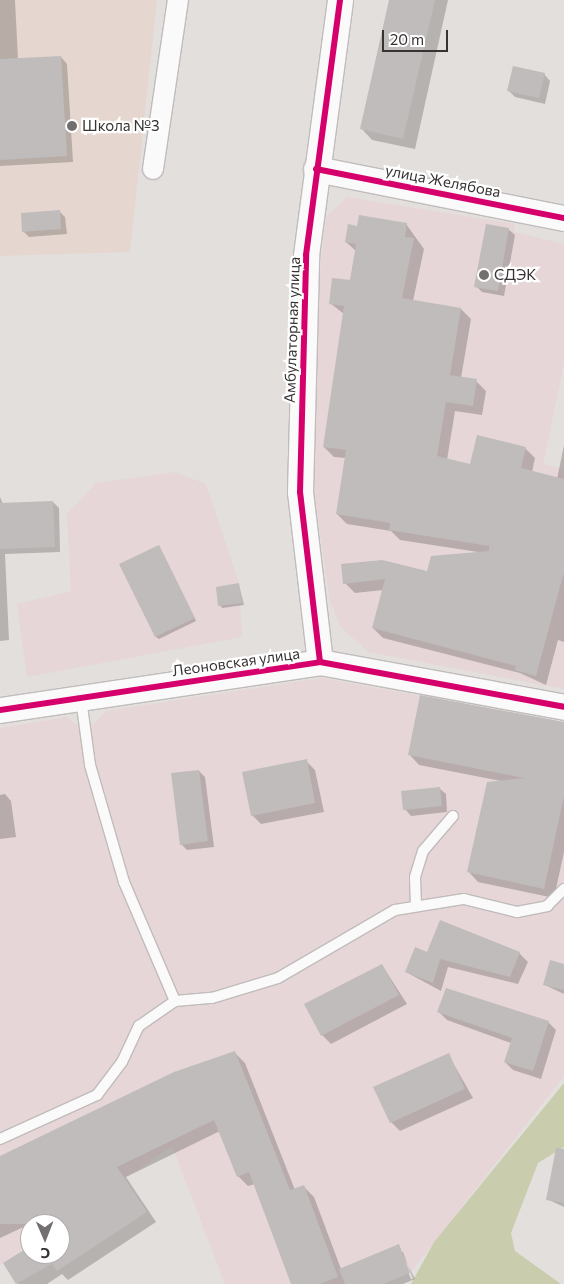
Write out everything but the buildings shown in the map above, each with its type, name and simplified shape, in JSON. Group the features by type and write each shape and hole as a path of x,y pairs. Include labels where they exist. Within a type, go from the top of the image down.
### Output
{"street":[{"path":"153,169 178,0"},
{"name":"Амбулаторная улица","path":"320,662 300,492 306,255 340,0"},
{"name":"улица Желябова","path":"316,169 564,218"},
{"name":"Леоновская улица","path":"0,710 320,662 564,707"}],"lane":[{"path":"81,698 90,765 124,882 175,1001"},
{"path":"416,906 414,877 423,851 453,816"},
{"path":"0,1139 97,1095 122,1062 139,1026 175,1001 212,998 278,978 349,933 395,910 464,899 517,912 547,906 564,889"}],"shaded area":[{"name":"Школа №3","path":"0,0 157,0 130,252 0,256"},
{"path":"347,197 515,224 514,232 564,244 564,364 543,464 564,469 564,689 368,652 340,626 330,601 311,474 319,280 326,217"},
{"path":"175,472 206,484 239,583 242,637 27,677 17,604 71,591 67,514 96,483"},
{"path":"322,678 564,722 564,1076 410,1273 383,1284 225,1284 172,1146 70,1216 70,1214 20,1214 20,1251 0,1265 0,728 66,717 79,726 94,724 106,711"}],"green space":[{"path":"564,1083 564,1147 538,1163 511,1233 515,1251 561,1284 411,1284 434,1242"}],"cycle path":[{"path":"320,662 300,492 306,255 340,0"},
{"path":"316,169 564,218"},
{"path":"0,710 320,662 564,707"}],"place":[{"name":"Школа №3","path":"72,126"},
{"name":"СДЭК","path":"484,275"}]}
